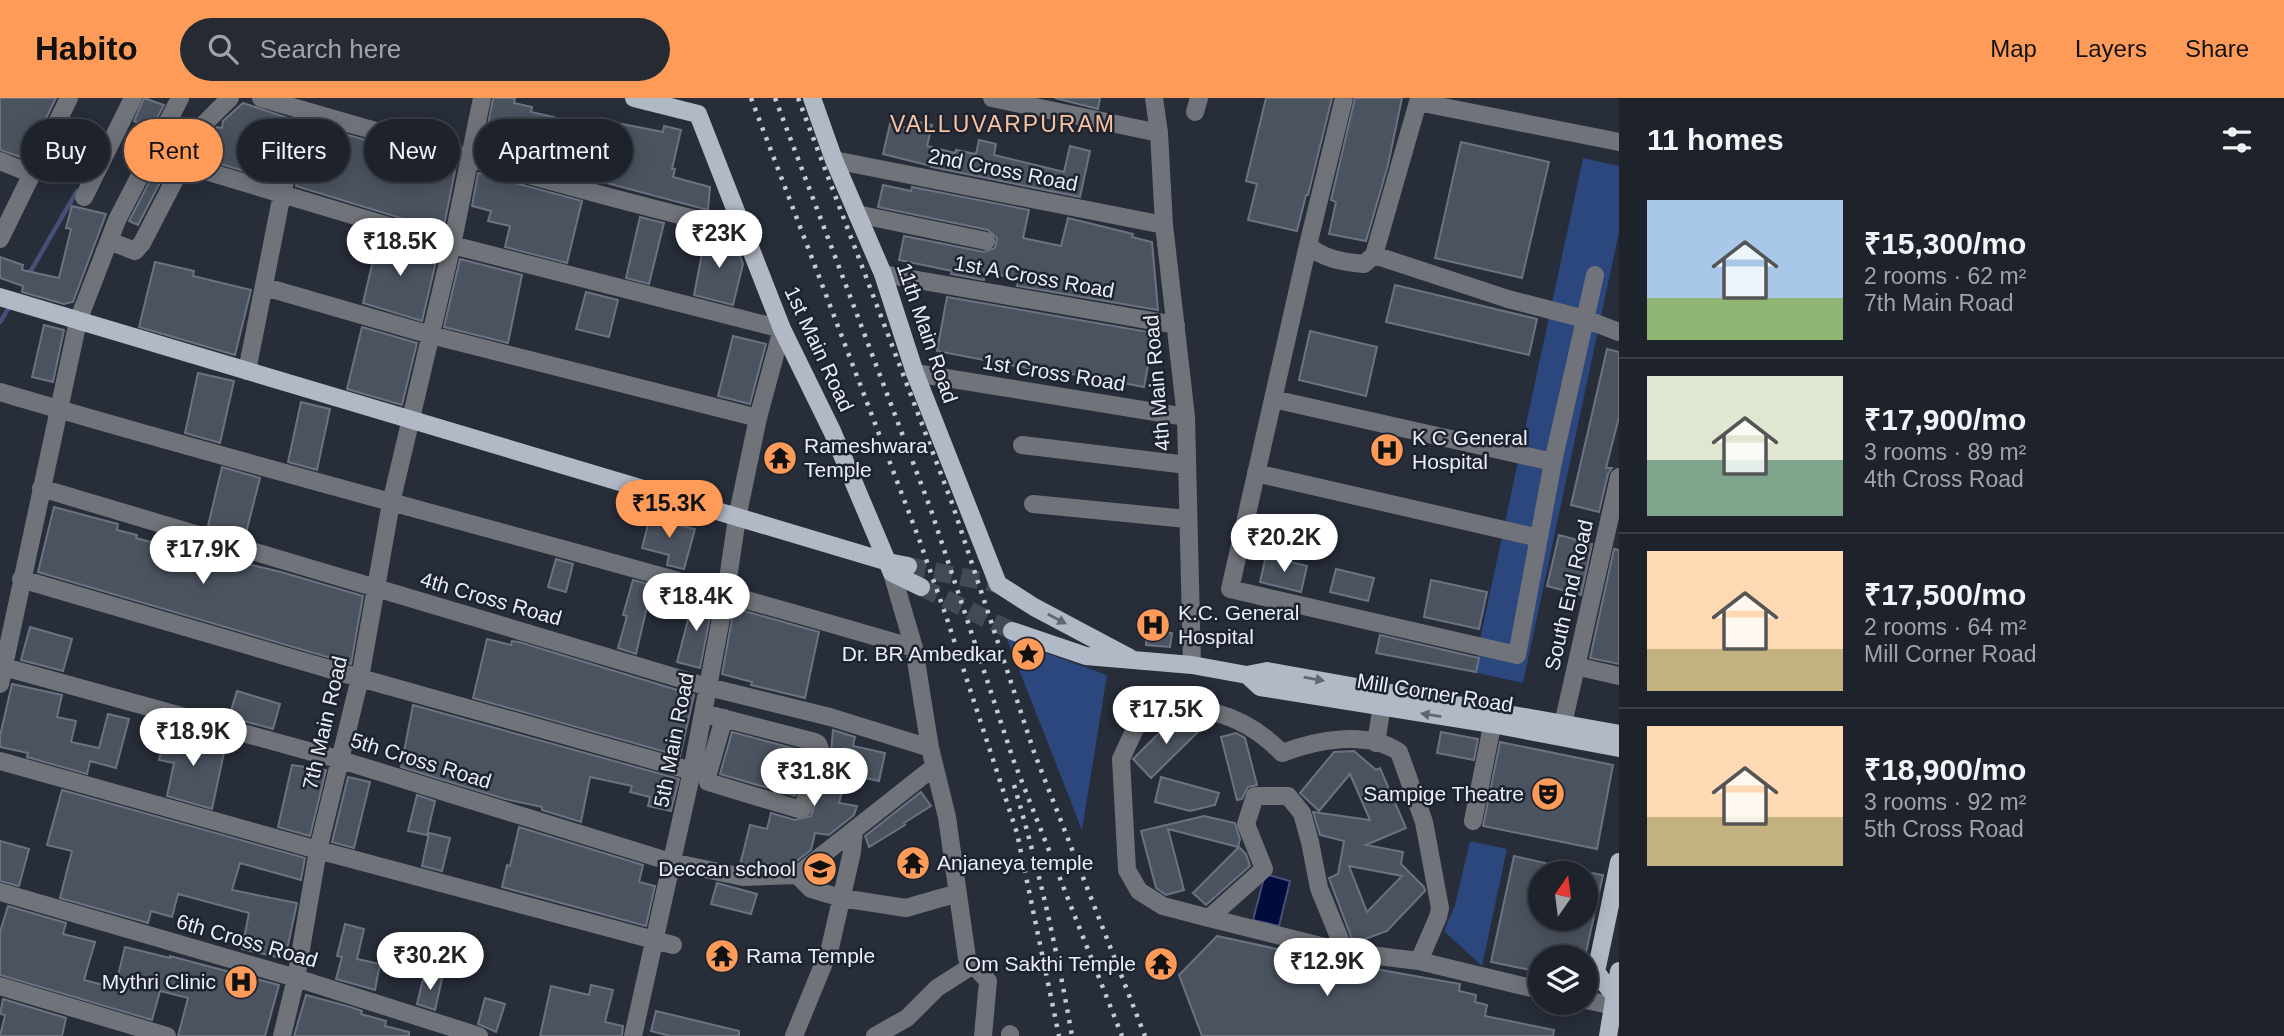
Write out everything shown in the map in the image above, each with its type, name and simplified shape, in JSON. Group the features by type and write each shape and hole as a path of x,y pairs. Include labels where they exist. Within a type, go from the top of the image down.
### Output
{"main road":[{"name":"1st Main Road","path":"634,98 698,114 782,329 896,567"},
{"name":"11th Main Road","path":"812,98 834,160 883,274 915,373 998,584"},
{"path":"0,297 896,567 921,586"},
{"name":"Mill Corner Road","path":"998,584 1034,607 1130,658"},
{"name":"Mill Corner Road","path":"1012,631 1086,656 1192,665 1247,675 1268,671 1383,699 1493,718 1619,748"},
{"name":"Mill Corner Road","path":"1493,718 1563,724 1619,734"},
{"path":"1614,1000 1596,972 1619,862"},
{"path":"1608,1036 1619,971"}],"street":[{"path":"59,119 69,98"},
{"path":"84,197 133,98"},
{"path":"209,119 230,98"},
{"path":"261,98 470,160 654,210 745,231"},
{"name":"7th Main Road","path":"282,1036 296,978 318,850 360,678 391,503 452,245 482,98"},
{"path":"992,98 1159,133"},
{"name":"4th Main Road","path":"1154,98 1159,133 1164,225 1186,417 1192,665"},
{"path":"1343,98 1230,589 1517,655 1553,461 1595,275"},
{"path":"1308,245 1319,256 1356,264 1364,264 1374,255 1418,102 1613,141"},
{"path":"169,119 177,103 196,119"},
{"path":"247,371 282,194 302,110"},
{"name":"2nd Cross Road","path":"834,160 1164,225"},
{"path":"0,161 21,170"},
{"path":"223,176 452,245 782,329"},
{"path":"0,239 28,182"},
{"path":"2,676 57,409 78,321 117,219 137,182"},
{"path":"109,241 135,251 148,233 173,182"},
{"path":"857,214 986,241"},
{"path":"1374,255 1508,299 1585,319 1619,332"},
{"name":"1st A Cross Road","path":"883,274 1176,326"},
{"path":"265,287 431,335 758,418"},
{"name":"5th Main Road","path":"633,1036 692,771 726,593 737,518 758,418 782,329"},
{"name":"1st Cross Road","path":"915,373 1186,417"},
{"path":"0,392 391,503 726,593 914,648"},
{"path":"1273,398 1553,461"},
{"path":"1022,445 1187,465"},
{"path":"1256,473 1539,538"},
{"name":"South End Road","path":"1563,724 1613,528 1619,477"},
{"name":"4th Cross Road","path":"41,488 708,687 830,717 929,748"},
{"path":"1033,504 1187,519"},
{"path":"896,567 914,648 929,748 947,817 967,958 988,981 983,1036"},
{"path":"21,579 692,771"},
{"path":"1584,668 1619,676"},
{"name":"5th Cross Road","path":"2,676 341,760 671,862 743,877 797,875"},
{"path":"1376,744 1383,699"},
{"path":"1419,961 1440,908 1424,821 1399,752 1356,740 1330,740 1282,753 1247,724 1218,712 1171,709 1141,716 1121,759 1127,870 1139,891 1163,906 1345,952 1419,961 1528,987"},
{"path":"703,713 724,718 818,744 820,749 803,808 708,782 724,718"},
{"path":"1473,821 1493,718"},
{"path":"0,761 318,850 673,944"},
{"path":"934,767 797,875 811,889 841,898 906,908 958,893"},
{"path":"1209,918 1264,869 1246,824 1255,796 1288,796 1302,814 1319,888 1345,952"},
{"path":"794,1036 830,948 852,852 854,830"},
{"name":"6th Cross Road","path":"0,892 296,978 479,1036"},
{"path":"875,1036 907,1018 937,988 973,965"},
{"path":"0,986 166,1036"},
{"path":"1598,1000 1614,1000"}],"shaded area":[{"path":"1583,158 1619,166 1619,232 1523,683 1473,672"},
{"path":"1007,639 1107,675 1082,830"},
{"path":"1470,841 1507,849 1482,966 1444,931 1455,905"},
{"path":"1265,874 1290,881 1279,926 1253,920"}],"building":[{"path":"0,98 56,98 46,119 21,119 21,157 0,150"},
{"path":"144,98 164,105 156,119 135,119"},
{"path":"493,98 515,98 514,103 532,107 531,112 554,117 553,119 489,119"},
{"path":"1055,98 1100,98 1098,109"},
{"path":"1266,98 1332,98 1297,231 1248,220 1257,184 1246,181"},
{"path":"1355,98 1402,98 1388,165 1366,241 1329,234 1336,202 1331,200"},
{"path":"243,103 288,118 237,119 237,169 223,165 223,121"},
{"path":"915,121 932,125 927,146 955,153 956,150 976,154 979,140 996,144 994,155 1064,172 1070,146 1090,151 1080,197 931,167 883,154 890,124 913,129"},
{"path":"633,126 663,132 664,126 681,130 672,169 675,169 673,177 710,187 708,210 603,182 633,182"},
{"path":"350,136 364,140 364,182 453,182 443,231 296,186 297,182 350,182"},
{"path":"1461,142 1549,162 1522,278 1435,258"},
{"path":"149,182 160,182 138,225 129,221"},
{"path":"476,182 511,182 582,201 567,263 505,247 510,226 488,221 491,211 472,206"},
{"path":"883,185 911,191 912,187 1029,210 1023,238 1061,246 1068,218 1133,234 1132,237 1152,242 1158,310 1017,286 1019,279 985,272 984,280 899,260 904,236 984,252 995,248 997,238 988,230 878,207"},
{"path":"72,206 106,214 73,302 64,304 22,292 23,286 0,278 0,257 23,265 22,270 59,278 71,229 66,228"},
{"path":"640,217 664,223 649,284 626,278"},
{"path":"706,233 734,240 743,264 733,305 694,295"},
{"path":"379,235 438,253 422,321 363,303"},
{"path":"460,259 522,275 508,343 444,327"},
{"path":"155,262 194,271 193,276 251,290 235,355 139,327"},
{"path":"1395,285 1537,319 1529,355 1386,322"},
{"path":"586,292 618,300 609,337 576,329"},
{"path":"947,297 1154,333 1144,387 937,351"},
{"path":"44,325 64,330 53,382 32,377"},
{"path":"362,327 417,343 402,405 347,389"},
{"path":"1310,331 1377,347 1366,396 1299,380"},
{"path":"733,336 766,344 750,404 718,396"},
{"path":"1607,349 1619,352 1619,417 1606,468 1612,468 1608,474 1599,512 1571,505"},
{"path":"198,373 234,381 220,443 185,433"},
{"path":"301,402 330,409 317,470 288,462"},
{"path":"222,467 260,478 245,537 208,526"},
{"path":"54,507 118,524 117,530 137,535 136,538 162,545 164,537 180,541 177,554 203,560 205,549 240,559 239,562 363,596 351,664 38,572"},
{"path":"651,513 670,518 669,523 695,529 684,569 667,565 669,555 642,548"},
{"path":"1559,535 1592,544 1581,595 1547,586"},
{"path":"1614,549 1619,550 1619,664 1590,658"},
{"path":"1266,556 1307,566 1301,592 1260,582"},
{"path":"556,559 573,564 566,592 548,587"},
{"path":"1336,569 1374,578 1368,601 1330,592"},
{"path":"633,580 652,585 636,654 618,648 627,616 623,615"},
{"path":"1431,580 1487,592 1479,629 1424,617"},
{"path":"694,597 713,602 700,668 677,662"},
{"path":"734,608 819,632 805,698 751,685 752,682 722,674"},
{"path":"30,627 72,639 63,671 21,660"},
{"path":"1147,630 1172,633 1170,647 1146,645"},
{"path":"1380,635 1479,658 1476,672 1376,653"},
{"path":"487,639 511,645 512,641 519,642 694,695 680,756 473,698"},
{"path":"12,684 62,695 57,717 76,721 71,742 99,748 108,714 129,719 116,768 90,761 87,774 27,757 28,753 0,747"},
{"path":"237,691 280,704 273,729 229,717"},
{"path":"413,705 679,779 671,811 648,806 650,797 630,792 632,786 590,777 581,822 542,810 542,807 505,799 401,767"},
{"path":"1193,721 1201,729 1151,778 1133,759 1170,722"},
{"path":"833,730 855,737 853,746 885,753 879,781 847,774 839,803 857,806 854,815 829,835 815,833 811,850 793,864 740,865 750,825 767,829 771,813 795,820 811,816 831,752"},
{"path":"166,732 207,742 208,739 226,743 212,809 167,796 174,763 159,760"},
{"path":"732,732 807,752 795,796 720,774"},
{"path":"1441,732 1478,739 1474,760 1437,753"},
{"path":"1236,733 1245,738 1257,785 1248,787 1242,799 1237,800 1221,737"},
{"path":"1500,742 1613,765 1597,849 1483,826"},
{"path":"1354,751 1376,770 1380,768 1406,828 1366,845 1403,852 1401,864 1425,891 1387,931 1357,942 1353,942 1329,878 1338,874 1344,841 1320,835 1313,812 1370,820 1350,774 1319,811 1300,793 1334,752","holes":["1349,866 1402,876 1367,912"]},
{"path":"292,765 326,770 310,836 278,827"},
{"path":"348,777 370,782 354,848 332,842"},
{"path":"1161,777 1219,793 1215,805 1190,811 1155,802"},
{"path":"62,790 305,858 301,880 240,863 232,890 297,903 285,959 242,949 249,913 178,894 172,917 151,911 148,923 60,898 72,851 47,845"},
{"path":"921,792 931,806 869,847 865,836"},
{"path":"417,795 435,801 427,835 408,831"},
{"path":"1204,816 1235,823 1240,839 1238,847 1168,829 1184,890 1166,895 1156,888 1141,831"},
{"path":"519,827 643,865 639,882 655,886 646,926 502,887"},
{"path":"429,833 450,838 442,871 422,866"},
{"path":"0,841 29,849 19,886 0,881"},
{"path":"1239,847 1246,854 1250,866 1206,905 1193,893"},
{"path":"1514,856 1536,861 1528,861 1528,931 1591,931 1588,945 1528,945 1528,970 1491,962"},
{"path":"1598,874 1603,875 1598,898"},
{"path":"717,883 757,894 751,914 711,904"},
{"path":"8,906 66,923 63,934 95,942 84,980 115,988 125,947 279,985 265,1036 178,1036 188,998 160,991 152,1020 0,975 0,932"},
{"path":"345,924 364,929 357,959 380,964 375,990 336,979 342,957 337,956"},
{"path":"1217,936 1342,963 1460,984 1459,991 1476,995 1475,1002 1487,1005 1485,1016 1554,1030 1553,1036 1202,1036 1179,975"},
{"path":"424,975 442,979 435,1010 417,1004"},
{"path":"591,985 613,990 605,1022 623,1026 622,1036 540,1036 551,986 589,995"},
{"path":"306,995 362,1011 361,1014 386,1021 385,1026 409,1032 409,1036 294,1036"},
{"path":"485,998 505,1004 496,1032 478,1024"},
{"path":"3,999 66,1018 62,1036 0,1036 5,1015 0,1014"},
{"path":"656,1011 739,1031 739,1036 670,1036 651,1031"}],"waterway":[{"path":"29,274 77,191"},
{"path":"0,322 10,306"}],"tunnel":[{"path":"908,566 998,584"},
{"path":"921,587 1012,631"}],"railway":[{"path":"751,98 947,619 1017,833 1059,1036"},
{"path":"775,98 931,510 1013,759 1122,1036"},
{"path":"798,98 952,503 1034,752 1145,1036"},
{"path":"1014,785 1047,910 1072,1036"}],"place":[{"name":"K C General Hospital","path":"1387,450"},
{"name":"Rameshwara Temple","path":"780,458"},
{"name":"K.C. General Hospital","path":"1153,625"},
{"name":"Dr. BR Ambedkar","path":"1028,654"},
{"name":"Sampige Theatre","path":"1548,794"},
{"name":"Anjaneya temple","path":"913,863"},
{"name":"Deccan school","path":"820,869"},
{"name":"Rama Temple","path":"722,956"},
{"name":"Om Sakthi Temple","path":"1161,964"},
{"name":"Mythri Clinic","path":"241,982"}],"district":[{"name":"VALLUVARPURAM","path":"1003,124"}]}
